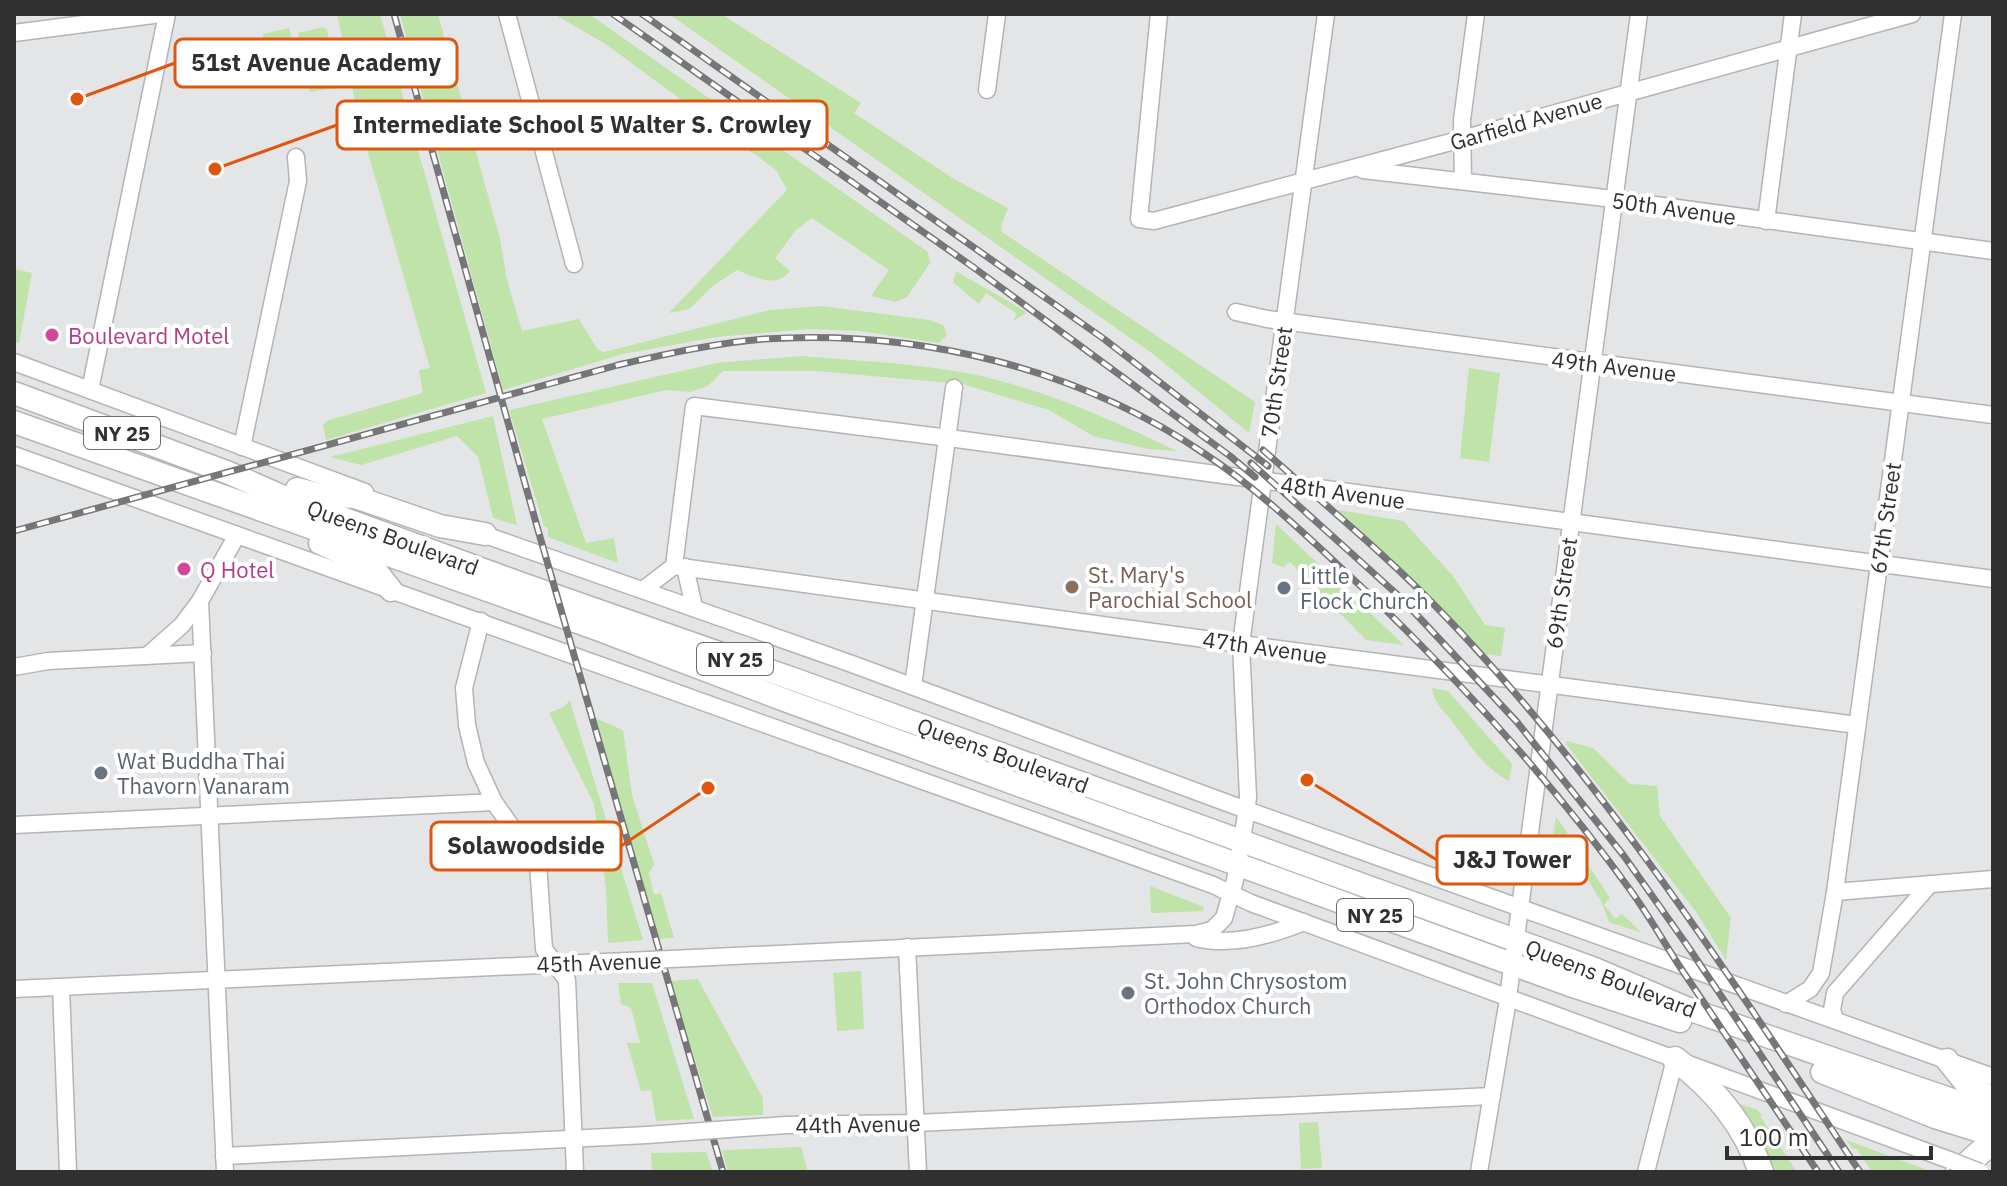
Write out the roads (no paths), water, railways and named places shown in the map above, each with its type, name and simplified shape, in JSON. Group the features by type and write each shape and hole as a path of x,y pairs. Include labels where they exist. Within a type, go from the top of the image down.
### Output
{"highway":[{"path":"1675,1059 1719,1099 1743,1133 1761,1172"},
{"path":"1955,1166 1990,1131"}],"main road":[{"name":"Queens Boulevard","path":"14,393 522,584 1595,969 1691,1010 1880,1078 1990,1131"},
{"name":"Queens Boulevard","path":"14,422 583,623 790,702 1512,964 1715,1032 1935,1117 1990,1131"},
{"path":"229,473 320,495 355,497 440,526 485,534"},
{"path":"164,476 219,503 367,564 379,572 391,590"},
{"path":"1947,1060 1967,1085 1993,1099"}],"street":[{"path":"14,33 164,14 90,390"},
{"path":"507,14 574,264"},
{"path":"987,90 997,14"},
{"name":"Garfield Avenue","path":"1159,14 1139,219 1154,221 1354,169 1912,14"},
{"name":"70th Street","path":"1232,894 1247,809 1241,644 1326,14"},
{"path":"1463,181 1462,120 1476,14"},
{"name":"69th Street","path":"1479,1172 1516,941 1639,14"},
{"path":"1766,221 1793,14"},
{"name":"67th Street","path":"1786,1004 1810,989 1821,973 1835,892 1953,14"},
{"path":"242,447 298,181 296,157"},
{"name":"50th Avenue","path":"1354,169 1993,251"},
{"name":"49th Avenue","path":"1236,312 1592,363 1993,415"},
{"name":"Queens Boulevard","path":"14,362 242,447 644,589 1993,1077"},
{"path":"913,686 954,388"},
{"name":"48th Avenue","path":"680,566 694,406 1993,579"},
{"path":"14,455 1203,881 1304,922 1955,1166 1980,1172"},
{"path":"147,656 182,625 200,601 237,535"},
{"path":"644,589 680,566 694,607"},
{"name":"47th Avenue","path":"680,566 1857,725"},
{"path":"200,601 224,1164"},
{"path":"481,621 464,688 467,725 476,763 494,802 538,864 544,949 567,980 575,1172"},
{"path":"14,667 48,661 203,653"},
{"path":"14,825 494,802"},
{"path":"1835,892 1993,879"},
{"path":"1835,1019 1832,1005 1838,988 1930,884"},
{"name":"45th Avenue","path":"14,989 1183,935 1204,933 1218,926 1232,894"},
{"name":"45th Avenue","path":"1183,935 1206,941 1227,941 1282,931 1304,922"},
{"path":"907,947 918,1172"},
{"path":"61,987 68,1172"},
{"path":"1646,1172 1675,1059"},
{"name":"44th Avenue","path":"224,1164 786,1125 916,1123 1492,1096"}],"railway":[{"path":"394,14 536,523 723,1172"},
{"path":"613,14 973,267 1255,477"},
{"path":"642,14 1104,339 1268,466"},
{"path":"14,531 618,365 727,343 822,338 880,341 937,348 994,360 1050,377 1104,398 1156,424 1227,469 1308,537 1437,662 1538,773 1601,851 1638,901 1818,1172"},
{"path":"1263,450 1403,574 1447,618 1561,748 1666,886 1860,1172"},
{"path":"1251,463 1400,597 1517,722 1624,856 1839,1172"}],"place":[{"name":"51st Avenue Academy","path":"77,99"},
{"name":"Intermediate School 5 Walter S. Crowley","path":"215,169"},
{"name":"Boulevard Motel","path":"52,335"},
{"name":"Q Hotel","path":"184,569"},
{"name":"St. Mary's Parochial School","path":"1072,587"},
{"name":"Little Flock Church","path":"1284,588"},
{"name":"Wat Buddha Thai Thavorn Vanaram","path":"101,773"},
{"name":"J&J Tower","path":"1307,780"},
{"name":"Solawoodside","path":"708,788"},
{"name":"St. John Chrysostom Orthodox Church","path":"1128,993"}]}
